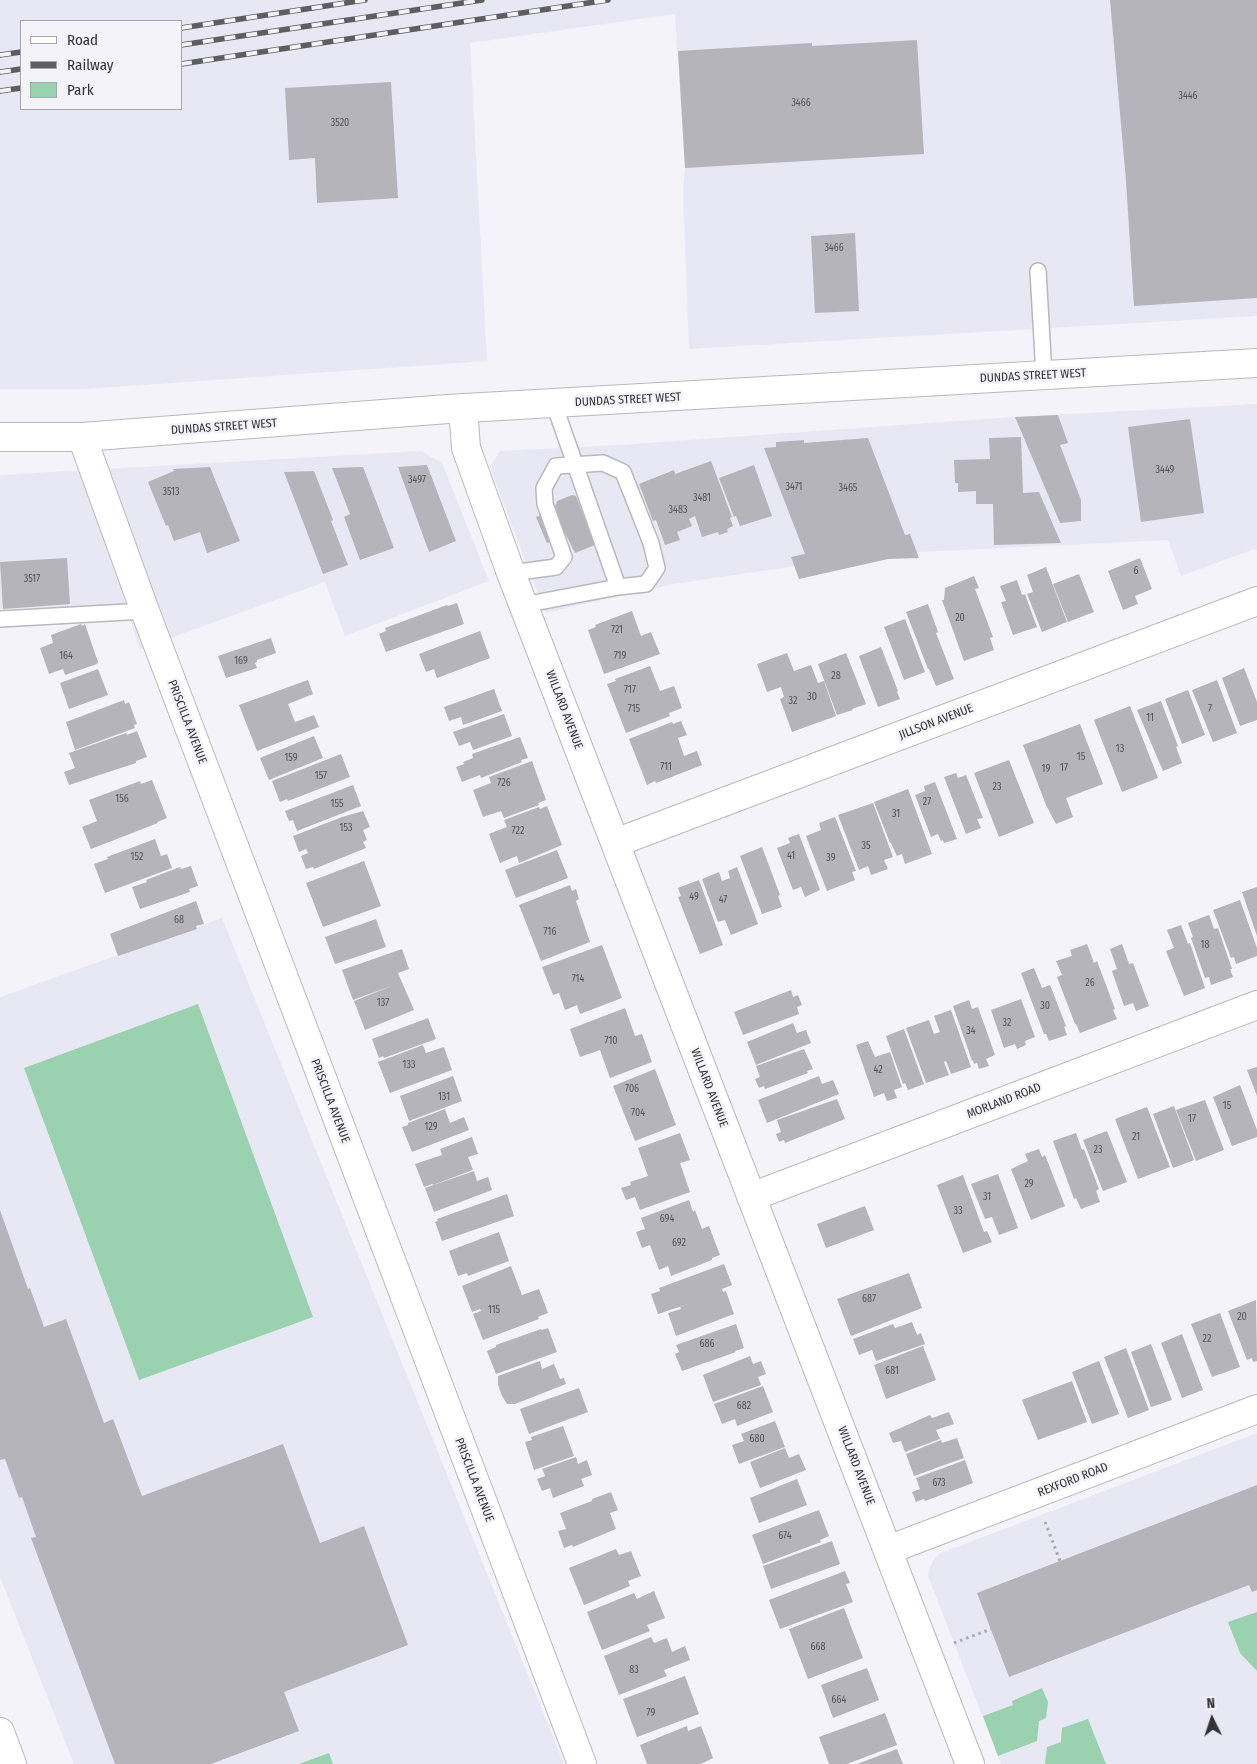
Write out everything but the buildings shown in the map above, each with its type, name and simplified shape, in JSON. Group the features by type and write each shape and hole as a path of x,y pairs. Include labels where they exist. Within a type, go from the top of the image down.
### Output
{"street":[{"name":"DUNDAS STREET WEST","path":"0,437 82,437 463,408 1257,362"},
{"name":"WILLARD AVENUE","path":"463,408 466,448 511,573 970,1764"},
{"name":"PRISCILLA AVENUE","path":"82,437 145,611 582,1764"},
{"name":"JILLSON AVENUE","path":"615,843 1257,602"},
{"name":"MORLAND ROAD","path":"751,1197 1257,1005"},
{"name":"REXFORD ROAD","path":"888,1550 1257,1409"},
{"path":"0,1732 12,1764"}],"lane":[{"path":"1038,271 1044,375"},
{"path":"554,404 618,587"},
{"path":"511,573 556,567 564,557 545,504 544,488 556,466 602,463 623,472 651,543 657,568 646,584 618,587 523,604"},
{"path":"0,619 145,611"}],"path":[{"path":"1045,1520 1060,1560"},
{"path":"950,1644 991,1629"}],"shaded area":[{"path":"0,0 1257,0 1257,316 689,349 683,193 685,168 675,14 470,43 487,361 84,389 0,389"},
{"path":"1257,404 1257,551 1254,549 1181,576 1168,540 879,554 673,584 545,613 490,467 500,451 619,445 1015,417"},
{"path":"421,451 442,463 489,581 345,636 325,582 140,649 125,606 0,609 0,475"},
{"path":"222,918 564,1764 74,1764 0,1577 0,997"},
{"path":"1257,1433 1257,1764 1001,1764 928,1576 929,1569 935,1558 941,1553"}],"green space":[{"path":"198,1004 313,1317 139,1380 24,1068"},
{"path":"1257,1612 1257,1671 1240,1653 1228,1622"},
{"path":"1042,1688 1048,1702 1046,1718 1039,1721 1037,1741 998,1756 983,1716 1013,1705 1012,1701"},
{"path":"1088,1719 1106,1764 1045,1764 1047,1747 1061,1742 1062,1728"},
{"path":"329,1753 333,1764 299,1764"}],"railway":[{"path":"182,28 365,0"},
{"path":"182,45 482,0"},
{"path":"182,64 608,0"},
{"path":"0,55 20,52"},
{"path":"0,72 20,69"},
{"path":"0,91 20,88"}]}
